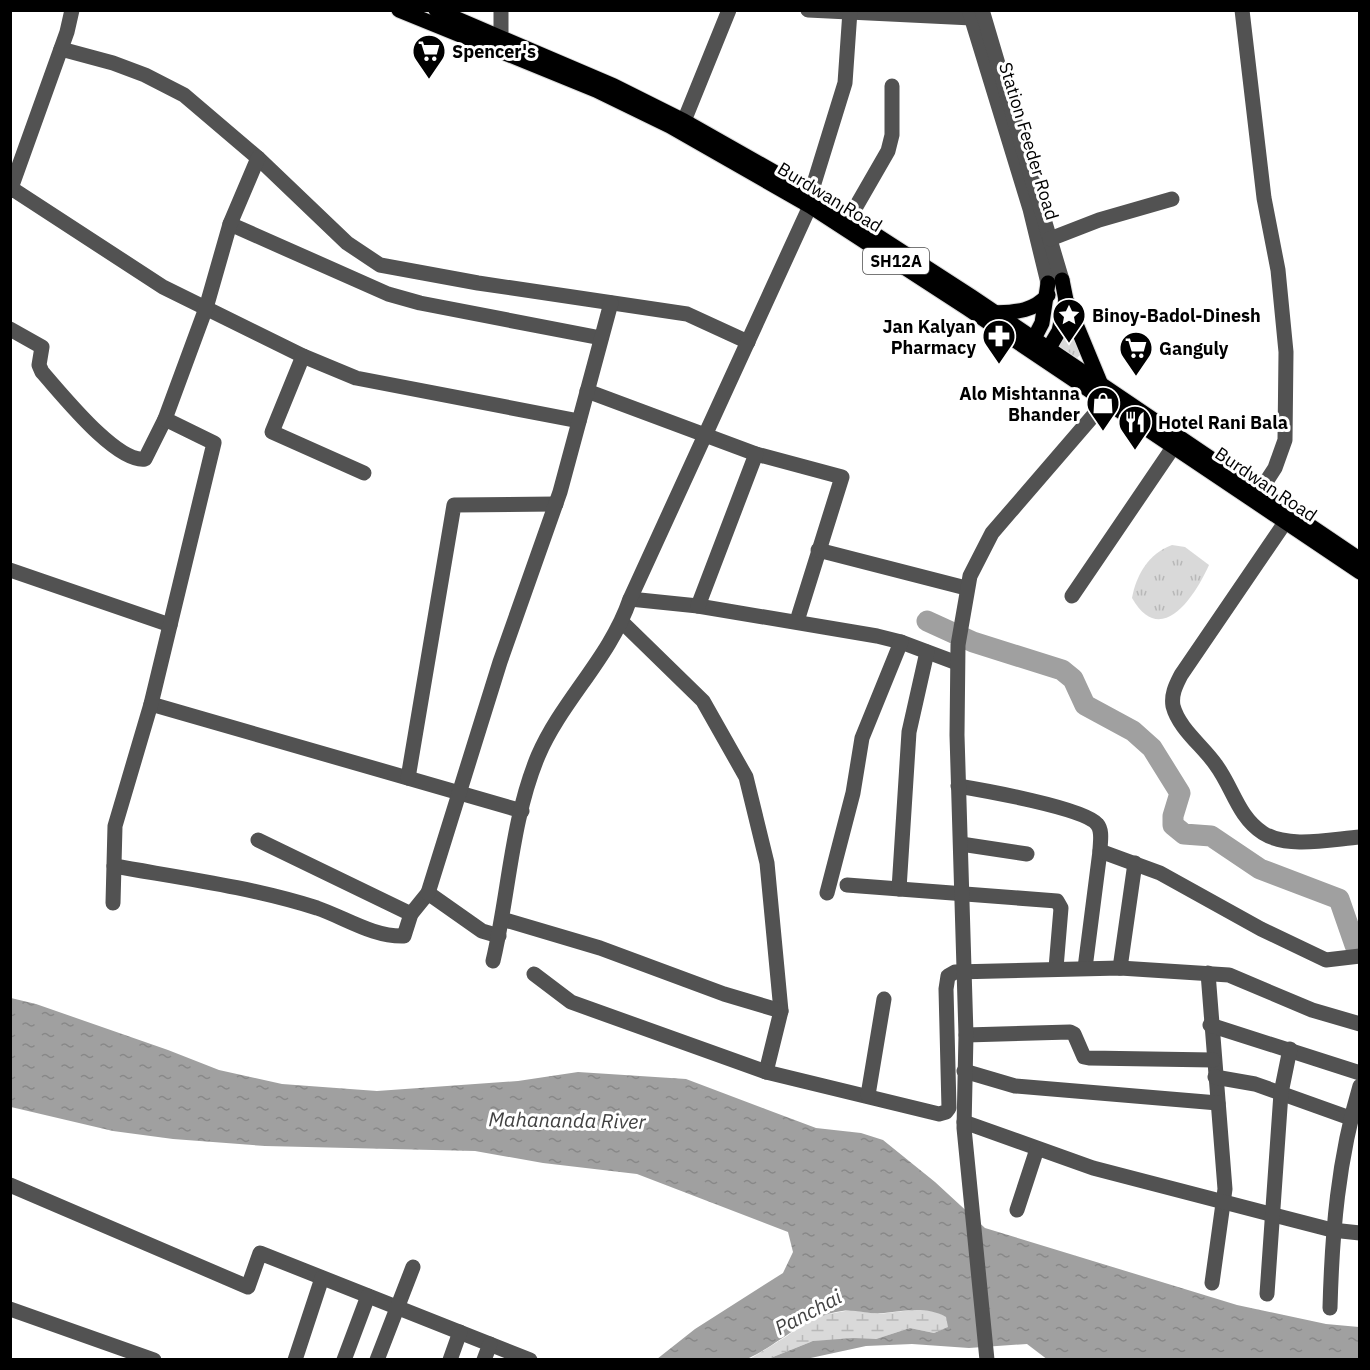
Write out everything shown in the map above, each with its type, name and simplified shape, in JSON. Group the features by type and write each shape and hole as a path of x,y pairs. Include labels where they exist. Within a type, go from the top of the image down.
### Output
{"main road":[{"name":"Burdwan Road","path":"399,10 596,90 811,200 850,217 995,313 1031,345"},
{"name":"Burdwan Road","path":"436,10 614,86 684,121 811,200 1257,495 1359,559"},
{"path":"1052,286 1066,300 1104,394"},
{"path":"995,313 1023,311 1041,302 1052,286"},
{"path":"1031,345 1042,323 1052,286"},
{"path":"1045,354 1062,324 1066,300"},
{"name":"Burdwan Road","path":"1104,394 1174,446 1221,470"},
{"name":"Burdwan Road","path":"1257,495 1286,521 1359,572"}],"street":[{"path":"72,10 61,49 11,190 163,287 303,356 356,378 579,421"},
{"path":"501,10 501,36"},
{"path":"684,121 729,10"},
{"path":"808,10 974,13"},
{"path":"1242,10 1264,198 1278,270 1286,352 1285,440 1275,468 1257,495"},
{"path":"493,961 522,811 538,755 555,725 609,646 622,622 630,599 811,200 845,83 850,11"},
{"name":"Station Feeder Road","path":"974,13 1050,239 1052,286"},
{"name":"Station Feeder Road","path":"974,13 1052,286"},
{"path":"61,49 124,67 184,94 258,158 347,243 380,265 478,283 687,314 748,342"},
{"path":"850,217 888,151 892,135 892,86"},
{"path":"10,328 42,347 39,366 42,372 116,448 139,460 145,459 165,419 206,308 230,224 258,158"},
{"path":"1050,239 1099,220 1172,199"},
{"path":"230,224 388,294 601,338"},
{"path":"114,866 240,888 318,909 366,929 394,936 404,936 411,914 428,893 500,662 556,504 610,303"},
{"path":"303,356 272,432 364,473"},
{"path":"587,391 756,454 842,477 797,621"},
{"path":"987,1359 964,1127 966,1035 958,786 958,645 966,588 992,533 1104,394"},
{"path":"113,903 115,826 151,704 214,443 165,419"},
{"path":"1072,596 1174,446"},
{"path":"699,606 756,454"},
{"path":"408,778 454,505 556,504"},
{"path":"1286,521 1181,675 1174,690 1173,708 1178,719 1222,773 1243,814 1263,833 1274,838 1306,841 1359,837"},
{"path":"818,550 966,588"},
{"path":"12,574 170,625"},
{"path":"630,599 699,606 797,621 901,642 957,663"},
{"path":"622,622 703,701 746,777 767,863 781,1011 766,1072"},
{"path":"827,893 853,793 862,738 901,642"},
{"path":"899,889 909,732 927,652"},
{"path":"151,704 522,811"},
{"path":"958,786 1066,810 1090,818 1100,830 1100,851 1085,968"},
{"path":"258,840 411,914"},
{"path":"961,844 1027,854"},
{"path":"1100,851 1160,873 1302,951 1326,960 1359,956"},
{"path":"1120,968 1135,863"},
{"path":"847,885 1057,901 1061,908 1056,968"},
{"path":"428,893 482,931 499,936"},
{"path":"502,919 600,948 724,994 781,1011"},
{"path":"534,974 571,1002 766,1072 939,1114 946,1112 950,1102 947,981 951,974 965,970 1120,968 1208,973 1240,979 1312,1010 1359,1024"},
{"path":"1208,973 1224,1202 1212,1283"},
{"path":"868,1095 884,999"},
{"path":"1210,1025 1359,1073"},
{"path":"966,1035 1070,1032 1074,1034 1080,1052 1089,1058 1213,1060"},
{"path":"1267,1294 1281,1093 1290,1049"},
{"path":"964,1071 1015,1086 1218,1102"},
{"path":"1215,1077 1281,1093 1350,1118"},
{"path":"1330,1308 1332,1230 1350,1118 1359,1086"},
{"path":"964,1127 1093,1168 1332,1230 1359,1233"},
{"path":"1017,1210 1037,1149"},
{"path":"10,1185 248,1287 260,1253 523,1358"},
{"path":"377,1359 413,1267"},
{"path":"295,1359 322,1278"},
{"path":"344,1359 368,1296"},
{"path":"10,1309 154,1359"},
{"path":"450,1359 460,1332"},
{"path":"484,1359 490,1344"}],"green space":[{"path":"1073,329 1080,355 1077,358 1059,346"},
{"path":"1172,545 1185,547 1209,565 1186,603 1165,618 1154,619 1143,612 1132,598 1134,589 1140,573 1150,559"},
{"path":"920,1309 937,1312 947,1317 949,1327 934,1333 910,1328 876,1339 813,1341 768,1359 748,1360 804,1323 823,1315 851,1310 879,1314"}],"water":[{"path":"11,998 36,1004 219,1070 282,1084 377,1091 518,1081 578,1072 686,1079 816,1128 861,1133 883,1140 935,1182 985,1228 1237,1305 1326,1324 1359,1327 1359,1359 1048,1360 1027,1344 969,1348 912,1344 866,1346 806,1359 768,1359 813,1341 876,1339 910,1328 934,1333 948,1327 946,1317 931,1311 916,1310 879,1313 842,1311 829,1314 816,1318 761,1352 742,1360 657,1359 695,1329 783,1273 793,1252 788,1232 637,1174 543,1163 475,1151 265,1146 173,1139 113,1131 11,1107"}],"waterway":[{"path":"927,621 973,642 1062,670 1073,679 1085,705 1133,731 1152,748 1180,793 1173,816 1173,825 1184,834 1211,836 1260,869 1339,899 1355,945 1360,947"}],"place":[{"name":"Spencer's","path":"429,80"},
{"name":"Binoy-Badol-Dinesh","path":"1069,344"},
{"name":"Jan Kalyan Pharmacy","path":"999,365"},
{"name":"Ganguly","path":"1136,377"},
{"name":"Alo Mishtanna Bhander","path":"1103,432"},
{"name":"Hotel Rani Bala","path":"1135,451"}],"water label":[{"name":"Mahananda River","path":"567,1120"},
{"name":"Panchai","path":"808,1312"}]}
